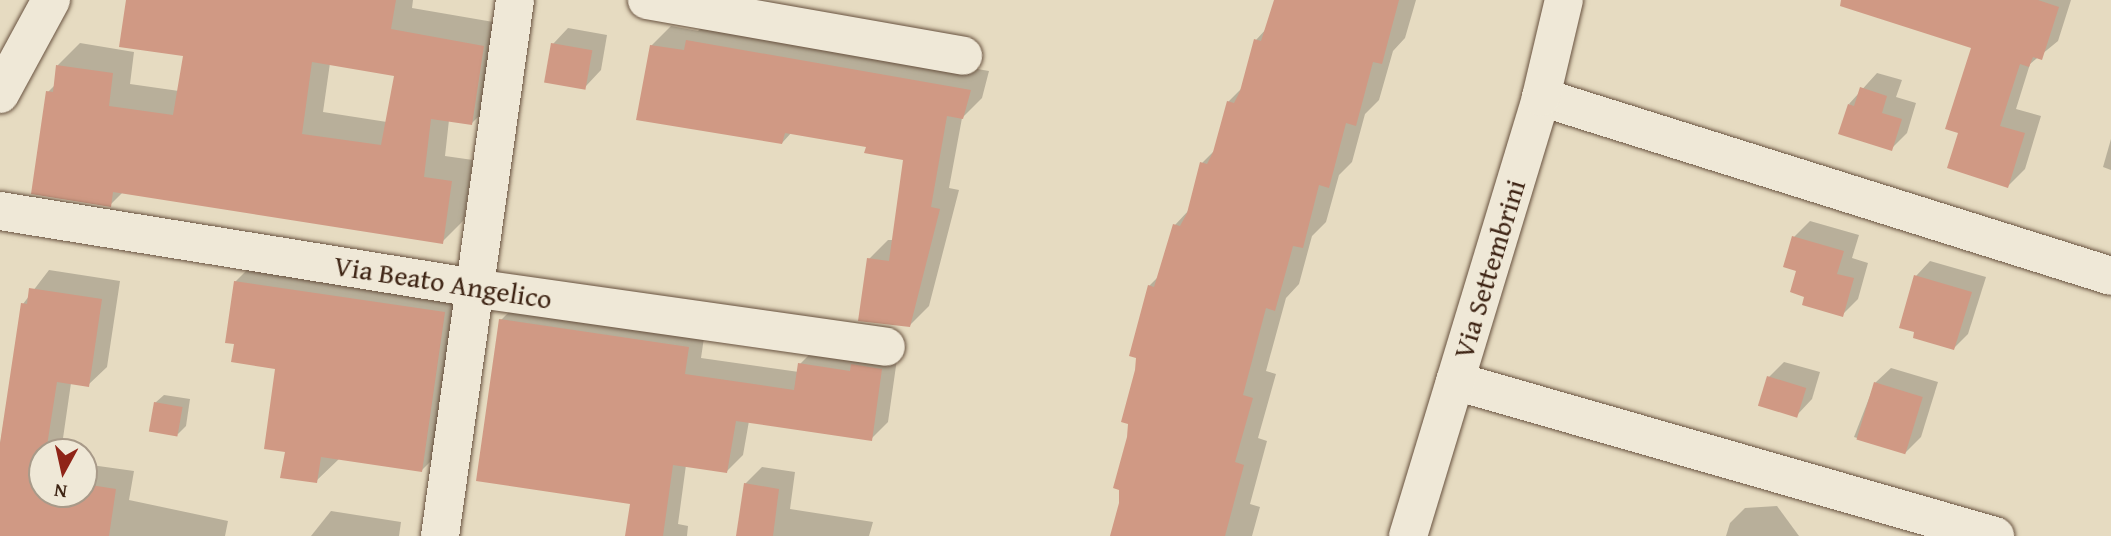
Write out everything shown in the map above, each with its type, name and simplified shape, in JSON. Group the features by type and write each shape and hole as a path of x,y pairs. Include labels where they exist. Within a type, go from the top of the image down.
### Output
{"street":[{"path":"0,94 51,0"},
{"path":"440,536 515,0"},
{"path":"647,0 963,56"},
{"name":"Via Settembrini","path":"1408,536 1541,97 1564,0"},
{"path":"1541,97 2111,276"},
{"name":"Via Beato Angelico","path":"0,211 473,288 886,347"},
{"path":"1455,381 1995,536"}],"building":[{"path":"126,0 396,0 391,29 484,46 472,125 431,119 424,177 452,181 443,244 113,192 111,207 31,194 46,91 53,92 56,65 113,73 109,106 173,115 183,56 119,47","holes":["312,62 394,76 381,145 302,134"]},
{"path":"1274,0 1399,0 1382,64 1373,62 1356,126 1346,123 1329,188 1319,185 1303,248 1293,246 1275,311 1266,308 1243,395 1253,398 1235,462 1244,465 1225,536 1110,536 1119,503 1119,490 1113,488 1127,437 1128,424 1121,422 1135,370 1136,358 1129,356 1148,285 1154,287 1173,224 1180,226 1187,213 1200,162 1207,164 1213,152 1227,101 1234,103 1240,91 1254,39 1261,41"},
{"path":"1841,0 2038,0 2059,7 2042,60 2033,57 2029,67 2020,64 2000,126 2025,133 2008,188 1947,168 1958,133 1945,129 1971,48 1840,6"},
{"path":"686,40 971,90 963,119 947,116 931,207 940,209 910,327 858,321 867,258 889,261 903,160 864,153 866,147 785,133 782,144 636,120 650,45 684,50"},
{"path":"551,43 592,50 585,90 544,82"},
{"path":"1860,87 1887,96 1882,113 1902,119 1892,151 1838,134 1848,104 1854,106"},
{"path":"1792,236 1844,251 1837,274 1854,278 1843,317 1802,305 1804,297 1790,292 1796,271 1783,267"},
{"path":"1914,275 1972,292 1954,350 1913,338 1914,332 1899,328"},
{"path":"234,281 445,312 422,472 321,457 317,483 280,478 285,452 264,449 275,369 231,362 234,344 225,343"},
{"path":"29,288 102,299 89,387 57,382 48,438 28,438 28,508 98,508 98,486 116,489 109,536 0,536 0,443 21,303 27,304"},
{"path":"499,319 689,347 685,374 794,390 798,363 850,371 851,364 882,369 872,441 736,421 727,473 673,465 663,536 625,536 630,504 476,481"},
{"path":"1767,376 1806,388 1797,418 1758,406"},
{"path":"1874,382 1923,397 1905,454 1856,439"},
{"path":"154,402 183,407 177,437 149,432"},
{"path":"744,483 779,489 773,536 736,536"}]}
